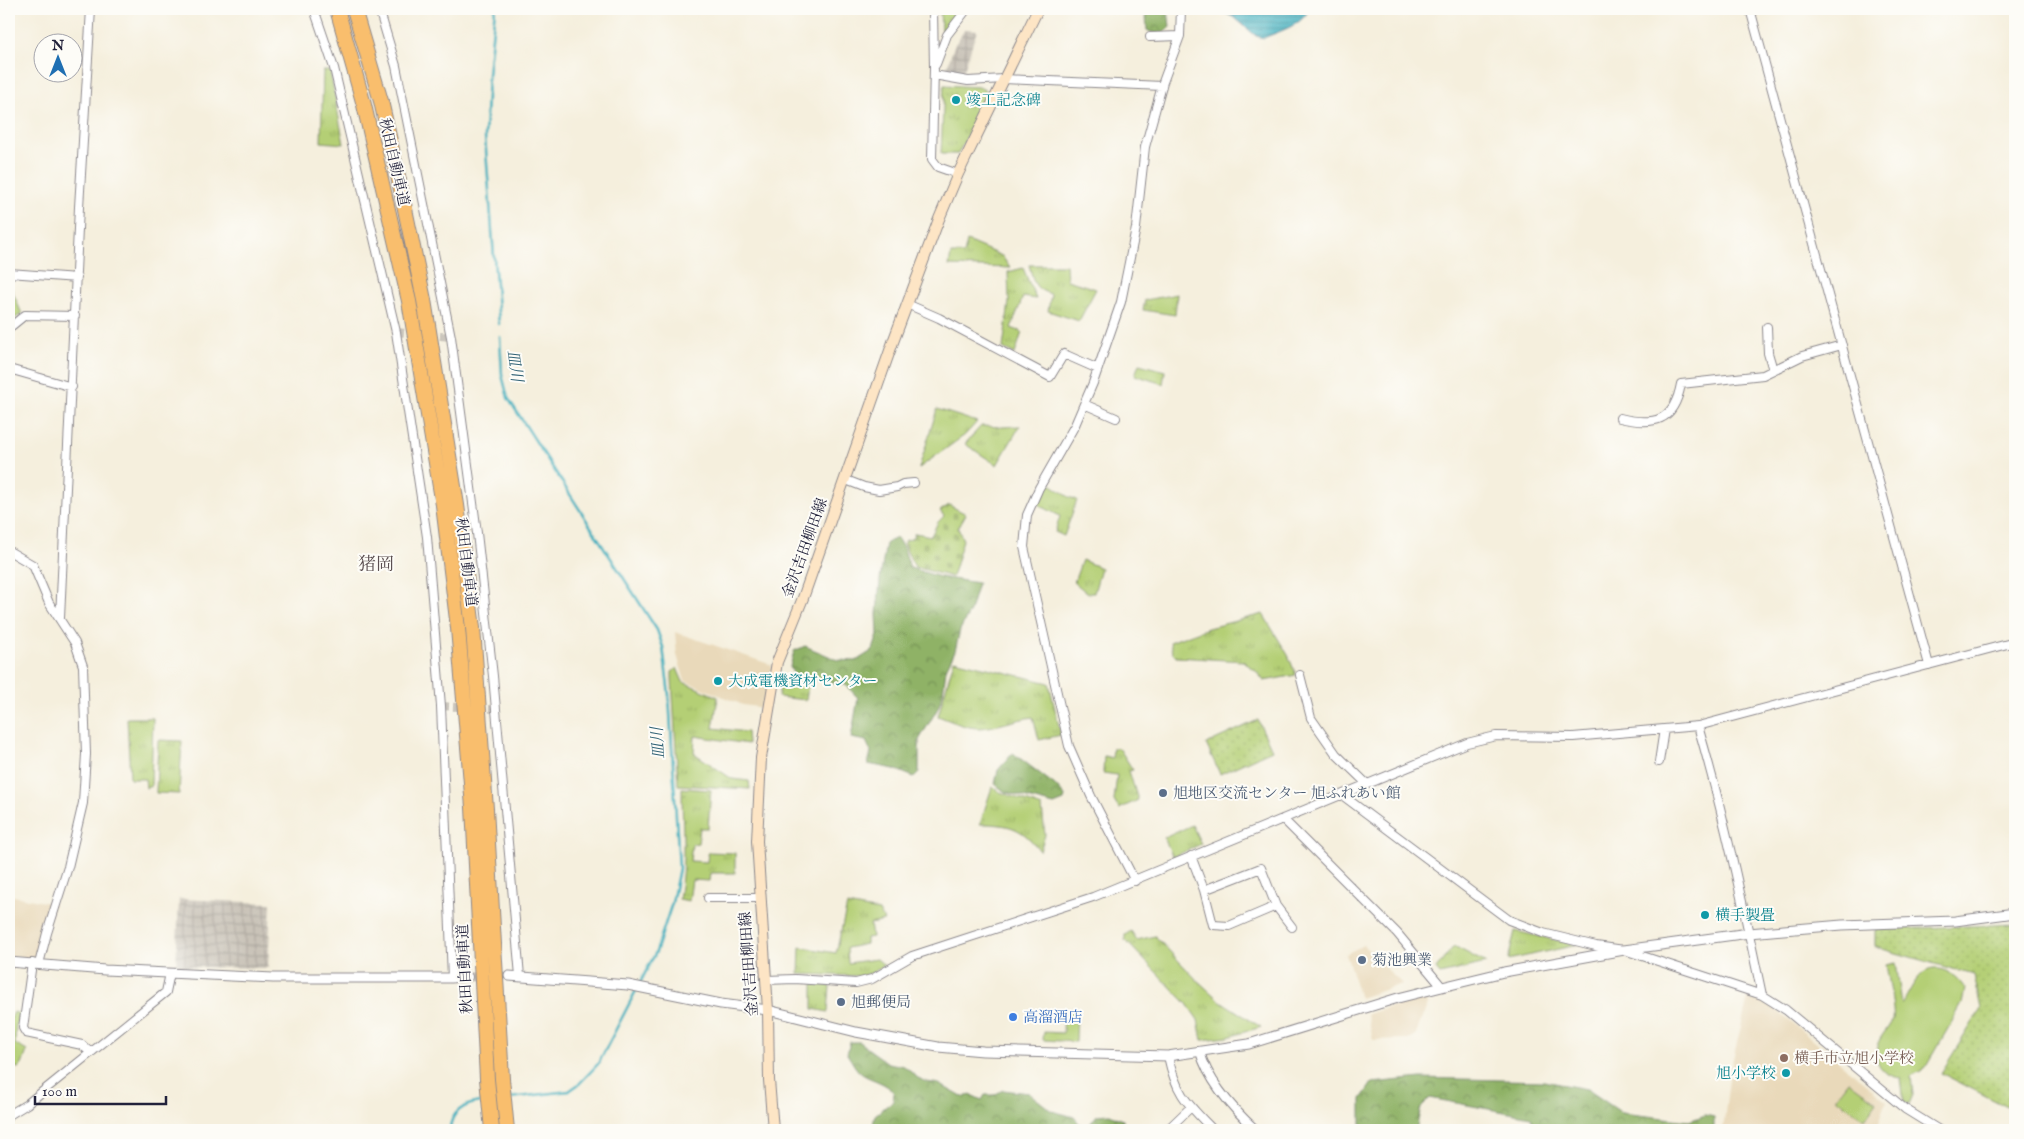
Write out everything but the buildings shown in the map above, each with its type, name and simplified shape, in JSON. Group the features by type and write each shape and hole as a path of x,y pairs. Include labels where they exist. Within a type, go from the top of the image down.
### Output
{"highway":[{"name":"秋田自動車道","path":"337,9 364,105 409,301 443,506 458,628 473,806 486,1070 492,1130"},
{"name":"秋田自動車道","path":"354,9 381,101 424,300 457,505 473,628 487,818 502,1079 507,1130"}],"main road":[{"name":"金沢吉田柳田線","path":"773,1130 769,1080 768,1010 757,840 758,798 763,750 777,662 804,598 907,304 958,174 1038,9"}],"street":[{"path":"60,618 91,9"},
{"path":"314,9 334,68 396,332 423,507 441,706 452,978"},
{"path":"379,9 396,66 451,337 493,676 520,976"},
{"path":"933,9 932,159 938,167 958,174"},
{"path":"934,72 947,35 968,9"},
{"path":"1135,881 1091,796 1069,746 1024,547 1027,515 1039,488 1075,425 1098,369 1121,302 1136,228 1146,147 1162,86 1180,36 1181,9"},
{"path":"1750,9 1929,665"},
{"path":"1150,37 1180,36"},
{"path":"934,72 968,81 1004,79 1162,86"},
{"path":"9,273 77,278"},
{"path":"907,304 939,318 1050,377 1064,354 1098,369"},
{"path":"9,328 25,315 76,316"},
{"path":"1767,328 1768,353 1773,370"},
{"path":"1620,418 1639,423 1650,422 1666,415 1678,399 1681,384 1763,375 1802,356 1842,345"},
{"path":"9,369 72,387"},
{"path":"1084,404 1116,418"},
{"path":"846,480 879,490 914,483"},
{"path":"9,551 33,565 49,603 76,643 84,666 86,754 83,803 68,867 36,964 24,1028 26,1033 82,1045 91,1053"},
{"path":"766,980 795,979 856,983 872,980 912,956 999,929 1135,881 1191,856 1468,743 1496,736 1573,737 1698,726 2015,642"},
{"path":"1300,676 1311,718 1336,754 1366,784"},
{"path":"1698,726 1715,783 1733,856 1762,995"},
{"path":"1659,762 1664,729"},
{"path":"1342,795 1510,920 1543,933 1596,946 1624,950 1762,995 1786,1010 1905,1109 1938,1130"},
{"path":"1283,819 1397,933 1442,987"},
{"path":"1191,856 1204,890 1213,926 1229,926 1276,906"},
{"path":"1204,890 1261,868 1276,906 1292,926"},
{"path":"708,898 760,898"},
{"path":"509,976 628,985 711,1002 768,1010 856,1032 938,1047 983,1051 1168,1056 1249,1044 1398,998 1504,972 1624,950 1749,933 1842,925 1955,921 2015,913"},
{"path":"9,962 104,970 273,978 468,977"},
{"path":"9,1115 27,1104 166,992 170,973"},
{"path":"1200,1052 1204,1064 1234,1110 1256,1130"},
{"path":"1168,1056 1172,1077 1181,1095 1214,1130"},
{"path":"1167,1130 1191,1107"}],"shaded area":[{"path":"965,29 977,30 963,72 947,67 954,46"},
{"path":"675,632 772,665 763,708 743,705 685,681 677,655"},
{"path":"9,895 54,904 37,959 9,956"},
{"path":"179,899 271,903 268,968 176,967"},
{"path":"1363,945 1402,984 1360,998 1346,954"},
{"path":"1426,996 1427,1006 1415,1036 1408,1039 1373,1040 1367,1014"},
{"name":"横手市立旭小学校","path":"1748,998 1769,1004 1887,1101 1876,1130 1858,1125 1856,1130 1723,1130 1730,1071"}],"green space":[{"path":"940,9 963,9 941,30"},
{"path":"1143,9 1168,9 1170,27 1165,32 1159,33 1147,30 1146,16"},
{"path":"323,71 330,71 344,144 321,142"},
{"path":"944,85 979,87 989,92 958,154 941,154"},
{"path":"967,241 1002,256 1010,268 949,266 951,254 964,254"},
{"path":"1029,265 1066,265 1067,280 1096,289 1079,321 1048,311 1051,294 1037,287"},
{"path":"1023,268 1036,299 1023,297 1011,328 1022,332 1015,354 1003,348 1009,302 1008,272"},
{"path":"9,283 22,314 9,322"},
{"path":"1177,294 1175,315 1143,310 1145,300"},
{"path":"1139,364 1165,371 1163,384 1135,375"},
{"path":"937,409 977,422 965,435 919,468"},
{"path":"981,426 1020,426 997,465 965,444"},
{"path":"1049,483 1069,497 1077,500 1064,536 1055,532 1060,516 1039,505 1041,495"},
{"path":"949,505 966,514 958,528 963,540 952,577 915,567 903,544 906,540 911,539 915,533 931,536 938,522 944,516 940,511"},
{"path":"897,538 904,549 910,568 940,577 978,583 970,611 960,630 955,651 946,669 943,693 938,708 919,740 919,772 914,777 894,769 868,764 871,752 866,741 851,738 858,698 846,685 794,675 790,667 794,651 805,646 838,660 856,661 873,650 878,634 877,614 880,579 886,543"},
{"path":"1082,560 1101,568 1094,593 1087,593 1074,582"},
{"path":"1263,614 1288,655 1296,675 1264,681 1257,672 1243,661 1176,657 1172,652 1170,642 1208,628"},
{"path":"954,660 1049,683 1061,735 1039,740 1033,717 991,727 974,728 938,716"},
{"path":"677,668 683,682 718,697 713,728 747,732 748,744 695,736 694,753 732,779 749,781 750,789 678,785 672,678 672,672"},
{"path":"782,676 809,680 806,700 778,697"},
{"path":"127,718 153,718 151,786 146,788 145,779 130,779"},
{"path":"1258,720 1272,750 1220,774 1206,744"},
{"path":"158,740 182,741 179,794 156,793"},
{"path":"1113,748 1119,748 1133,770 1129,771 1138,800 1119,809 1114,801 1117,775 1103,773 1104,756 1112,758"},
{"path":"1013,753 1055,785 1065,796 1064,801 1054,805 1005,792 995,784 998,770"},
{"path":"992,787 1000,792 1042,807 1045,835 1040,851 1021,832 1007,826 980,824"},
{"path":"682,788 711,790 708,828 700,828 698,843 692,844 690,861 707,862 708,852 735,853 735,873 710,873 709,881 692,880 689,901 679,899 683,857"},
{"path":"1192,825 1201,844 1173,857 1164,838"},
{"path":"847,905 879,911 884,921 870,924 872,937 866,938 866,944 847,948 848,963 877,959 884,965 872,973 860,976 799,974 800,947 836,953"},
{"path":"2015,924 2015,1111 1941,1073 1981,1009 1974,975 1875,947 1875,930"},
{"path":"1131,931 1137,940 1155,936 1219,1000 1261,1027 1228,1037 1202,1040 1198,1020 1187,1004 1125,940 1125,935"},
{"path":"1515,931 1577,945 1508,960"},
{"path":"1454,946 1486,963 1440,974 1436,969"},
{"path":"1896,963 1902,1004 1916,981 1928,970 1941,969 1946,971 1957,979 1965,989 1962,1004 1927,1065 1921,1071 1911,1076 1913,1095 1909,1104 1904,1102 1901,1078 1887,1074 1882,1070 1876,1052 1880,1039 1893,1019 1886,965"},
{"path":"813,984 830,986 828,1012 813,1009"},
{"path":"1064,1010 1077,1010 1076,1042 1043,1040 1044,1032 1063,1033"},
{"path":"14,1012 21,1014 16,1025 15,1044 27,1051 22,1065 18,1068 9,1066 9,1022"},
{"path":"850,1042 859,1042 888,1063 904,1066 918,1078 939,1084 962,1097 971,1095 982,1100 985,1095 994,1095 1003,1090 1029,1093 1052,1111 1074,1117 1081,1126 1087,1128 1097,1115 1110,1114 1123,1120 1124,1130 879,1130 873,1125 875,1115 893,1101 894,1093 887,1086 857,1070 847,1054"},
{"path":"1421,1078 1544,1081 1587,1089 1622,1113 1689,1121 1705,1115 1714,1117 1714,1130 1536,1130 1531,1117 1430,1098 1421,1107 1416,1130 1361,1130 1361,1099 1372,1083"},
{"path":"1848,1081 1877,1102 1865,1119 1835,1098"}],"water":[{"path":"1216,9 1309,9 1306,15 1296,24 1264,38 1256,36 1235,18"}],"waterway":[{"name":"皿川","path":"495,9 488,75 485,137 499,324"},
{"name":"皿川","path":"500,337 502,375 508,398 657,630 663,647 669,695 679,868 672,903 656,952 598,1064 579,1084 569,1091 510,1098"},
{"name":"皿川","path":"450,1130 453,1118 459,1110 480,1102"}],"tunnel":[{"path":"396,332 417,334"},
{"path":"428,335 451,337"},
{"path":"441,706 495,709"},
{"path":"468,977 509,976"}],"place":[{"name":"竣工記念碑","path":"956,100"},
{"name":"大成電機資材センター","path":"718,681"},
{"name":"旭地区交流センター 旭ふれあい館","path":"1163,793"},
{"name":"横手製畳","path":"1705,915"},
{"name":"菊池興業","path":"1362,960"},
{"name":"旭郵便局","path":"841,1002"},
{"name":"高溜酒店","path":"1013,1017"},
{"name":"横手市立旭小学校","path":"1784,1058"},
{"name":"旭小学校","path":"1786,1073"}],"district":[{"name":"猪岡","path":"376,565"}]}
